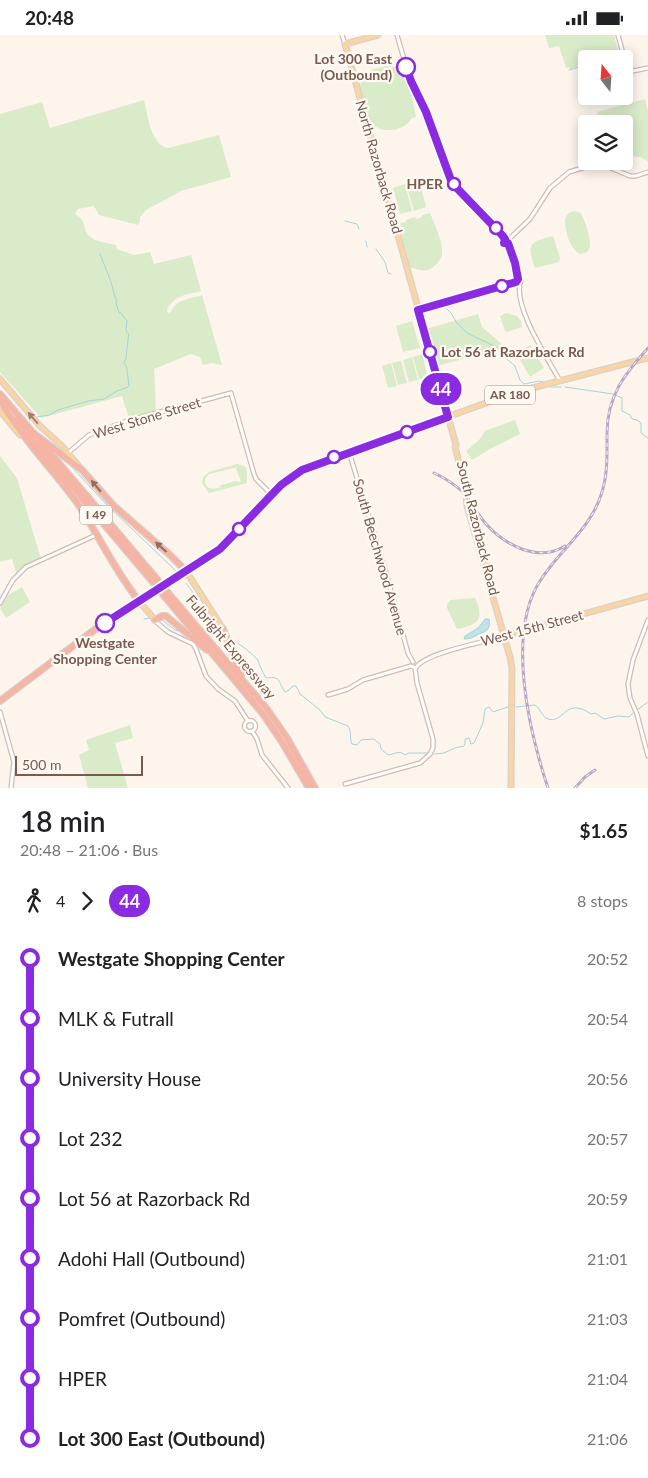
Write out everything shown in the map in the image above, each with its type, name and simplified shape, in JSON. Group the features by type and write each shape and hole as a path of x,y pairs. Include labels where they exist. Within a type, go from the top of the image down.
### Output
{"highway":[{"name":"Fulbright Expressway","path":"0,394 154,580"},
{"name":"Fulbright Expressway","path":"2,406 267,709 287,738 314,788"},
{"path":"2,406 42,461 74,499 139,601"},
{"path":"0,701 100,626 186,571 114,506 82,470 33,433"},
{"name":"Fulbright Expressway","path":"167,595 264,714 309,788"},
{"path":"155,620 163,616 168,617 220,661"},
{"path":"223,629 244,682"}],"main road":[{"path":"345,44 378,35"},
{"path":"348,56 349,47 355,42"},
{"name":"North Razorback Road","path":"345,44 400,241"},
{"name":"South Razorback Road","path":"400,241 467,481 470,505 499,610 512,668 511,788"},
{"name":"AR 180","path":"186,571 227,543 271,494 284,482 302,470 517,392 648,358"},
{"path":"0,379 40,426 68,453 82,470"},
{"path":"186,571 223,629"},
{"path":"132,605 133,594"},
{"name":"West 15th Street","path":"504,636 648,596"},
{"path":"139,601 155,620"}],"street":[{"name":"North Razorback Road","path":"342,35 345,44"},
{"path":"397,35 408,73 426,112 452,183 507,241 515,263 522,304 530,327 560,382"},
{"path":"617,35 620,50"},
{"path":"617,35 621,50"},
{"path":"633,71 648,67"},
{"path":"507,241 532,217 550,188 569,172 599,163 630,176 648,172"},
{"path":"418,310 518,281"},
{"name":"West Stone Street","path":"68,453 89,435 127,421 231,393 254,474 256,479 271,494"},
{"name":"South Beechwood Avenue","path":"345,784 420,763 433,748 433,739 414,665 408,653 385,569 349,452"},
{"path":"0,603 13,580 26,567 96,534"},
{"path":"155,620 168,632 193,644 208,679 235,701 248,721 252,721 255,724 252,731"},
{"path":"648,620 629,674 628,684 628,693 637,714 648,756"},
{"name":"West 15th Street","path":"328,695 348,689 363,680 414,665 436,655 504,636"},
{"path":"0,712 14,763 11,788"},
{"path":"248,721 245,728 249,732 252,731 257,739 262,755 288,788"}],"green space":[{"path":"545,35 614,35 618,50 578,50 578,66 570,69 569,67 566,68 559,46 549,48"},
{"path":"386,66 403,70 410,90 413,90 415,96 412,97 416,117 412,118 401,128 386,130 377,127 373,129 361,94 361,80 366,73"},
{"path":"645,99 648,111 648,162 641,157 633,156 633,115 598,115 597,112 623,105 633,105 633,102"},
{"path":"144,100 151,128 157,141 168,148 219,135 231,177 181,191 146,210 140,217 138,225 99,215 94,206 78,209 75,214 82,220 87,234 92,238 116,245 117,249 134,255 150,252 154,264 191,255 201,291 177,298 167,310 168,313 171,312 176,304 202,295 222,365 212,363 203,365 200,357 191,354 154,369 156,411 129,418 122,396 41,418 0,372 0,114 42,102 50,128"},
{"path":"419,180 426,207 414,211 406,184"},
{"path":"405,184 412,211 400,214 393,188"},
{"path":"574,211 581,213 587,227 590,248 586,253 580,254 576,251 568,239 565,218"},
{"path":"430,213 440,240 441,257 431,269 413,269 410,267 400,223"},
{"path":"553,236 560,258 559,262 535,268 531,254 532,245 534,242"},
{"path":"506,313 517,316 521,321 522,327 505,331 500,316"},
{"path":"478,314 482,327 504,346 496,350 437,366 426,329"},
{"path":"412,321 420,348 403,352 396,326"},
{"path":"530,345 544,368 530,377 516,353"},
{"path":"422,354 428,377 419,379 413,357"},
{"path":"412,357 418,380 409,382 403,360"},
{"path":"401,361 407,383 398,385 392,363"},
{"path":"391,363 397,386 388,388 382,366"},
{"path":"515,420 520,434 472,460 466,451 479,440 485,431"},
{"path":"0,456 17,478 41,559 17,576 12,559 0,562"},
{"path":"237,464 241,465 247,471 247,483 209,493 202,483 203,477 209,472","holes":["238,467 236,468 241,482 236,481 216,488 206,486 205,479 209,474"]},
{"path":"22,587 30,602 6,618 0,608 6,596"},
{"path":"475,598 479,611 478,620 475,623 457,629 447,604 451,600"},
{"path":"130,725 133,738 115,743 128,788 88,788 79,755 89,750 86,740"}],"water":[{"path":"485,619 489,619 488,629 474,637 464,639 465,636 478,628"}],"waterway":[{"path":"569,70 578,67"},
{"path":"345,221 357,224 359,229"},
{"path":"366,241 367,247"},
{"path":"376,249 385,262 388,273 391,274"},
{"path":"59,441 37,417 49,415 58,410 88,401 104,399 129,386 127,369 124,362 129,334 126,331 127,321 119,313 117,300 100,254"},
{"path":"443,305 467,333 498,348 502,355 515,366 520,380 524,384 543,382"},
{"path":"551,387 561,387"},
{"path":"565,387 613,394"},
{"path":"615,395 622,398 622,411 641,423 641,433 648,438"},
{"path":"64,445 68,449"},
{"path":"71,453 95,480"},
{"path":"69,464 106,504 175,570"},
{"path":"186,583 197,598"},
{"path":"203,607 222,636"},
{"path":"144,619 150,618"},
{"path":"162,620 175,630 181,632"},
{"path":"232,640 258,660 266,678 277,679 285,692 296,686 300,694 320,710 325,717 348,726 352,744 357,745 361,740 374,739 388,755 428,753"},
{"path":"637,710 648,702"},
{"path":"516,707 535,705 548,719 558,718 570,709 575,708 582,709 591,714 595,713 604,719 618,716 629,717 634,712"},
{"path":"434,754 444,753 464,746 465,739 469,738 471,744 474,743 483,723 485,709 489,707 493,712 508,707"}],"railway":[{"path":"548,788 528,710 524,681 523,652 525,625 531,600 542,578 583,529 596,507 605,480 610,408 624,377 648,348"},
{"path":"434,473 449,481 463,492 486,524 512,545 533,552 544,553 555,551 565,546"},
{"path":"575,788 595,770"}],"bus line":[{"name":"44","path":"105,623 220,549 274,491 294,474 321,462 448,417 418,310 516,282 518,279 508,243 504,243 505,239 502,235 452,183 424,106 406,67"}],"place":[{"name":"Lot 300 East (Outbound)","path":"406,67"},
{"name":"HPER","path":"454,184"},
{"name":"Lot 56 at Razorback Rd","path":"430,352"},
{"name":"Westgate Shopping Center","path":"105,623"}]}
